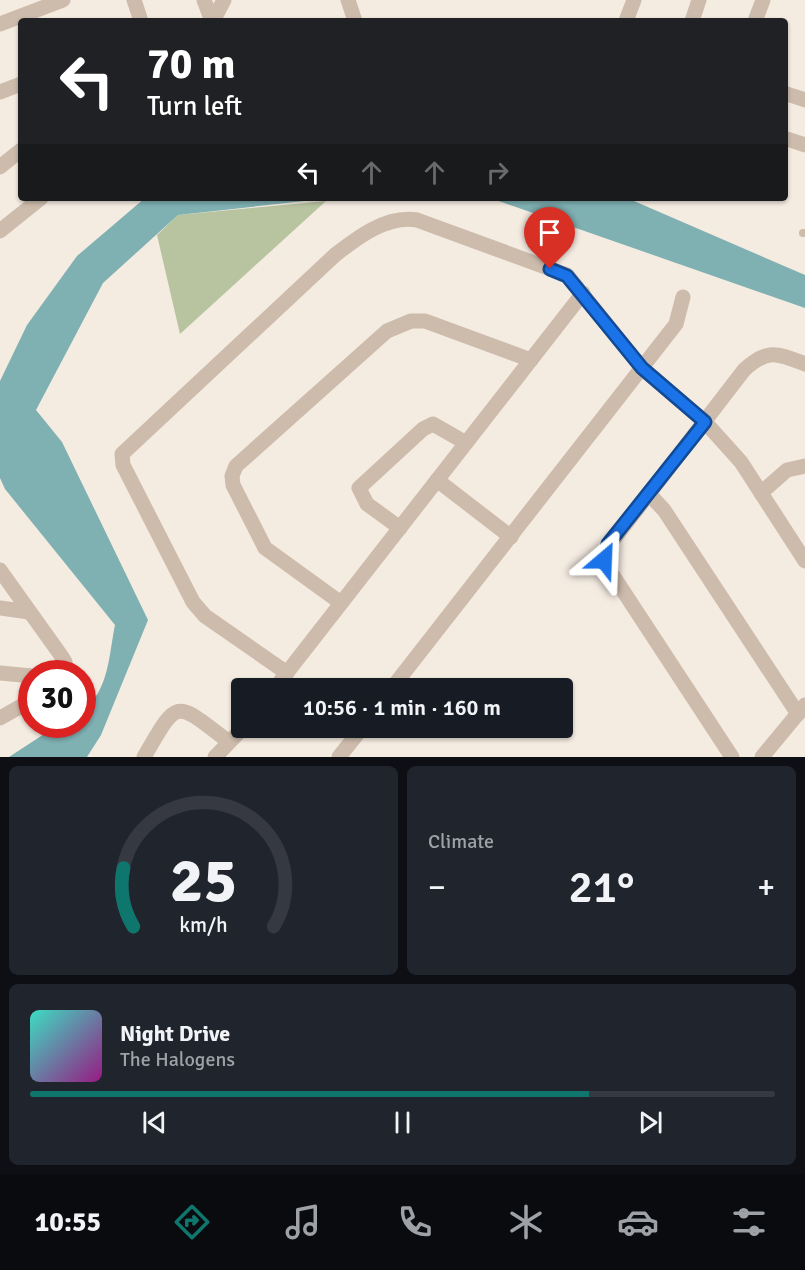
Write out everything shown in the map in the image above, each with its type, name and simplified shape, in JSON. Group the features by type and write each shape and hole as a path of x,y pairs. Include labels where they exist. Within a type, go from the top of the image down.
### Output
{"street":[{"path":"0,24 63,0"},
{"path":"134,0 140,18"},
{"path":"204,0 211,18"},
{"path":"214,18 224,0"},
{"path":"348,0 354,18"},
{"path":"627,18 634,0"},
{"path":"693,18 699,0"},
{"path":"756,18 763,0"},
{"path":"0,92 18,85"},
{"path":"788,94 805,100"},
{"path":"788,140 805,146"},
{"path":"1,162 18,152"},
{"path":"0,231 37,201"},
{"path":"287,673 205,616 193,602 123,465 122,454 130,444 343,249 359,236 396,220 417,220 567,276 642,368 705,422 741,462 804,557"},
{"path":"283,678 583,293"},
{"path":"400,678 676,324 683,297"},
{"path":"341,603 265,548 233,485 232,476 236,466 387,332 401,324 425,321 531,360"},
{"path":"732,757 604,560 608,544 744,370 758,357 781,355 805,364"},
{"path":"400,528 367,504 359,488 423,429 433,424 466,443"},
{"path":"761,493 787,470 805,466"},
{"path":"437,480 511,537"},
{"path":"649,494 664,510 801,709 762,757"},
{"path":"0,570 64,660"},
{"path":"0,608 30,612"},
{"path":"0,673 18,675"},
{"path":"0,718 18,708"},
{"path":"144,757 170,713 178,710 191,714 229,742"},
{"path":"215,757 233,738"},
{"path":"339,757 354,738"}],"green space":[{"path":"326,201 180,334 157,235 178,215"}],"water":[{"path":"141,201 305,201 178,215 103,283 36,410 62,442 148,620 101,735 87,757 9,757 38,738 96,738 96,696 106,671 115,625 5,489 0,478 0,381 27,325 77,256"},
{"path":"499,201 634,201 805,275 805,308"}],"route":[{"path":"550,269 567,276 642,368 705,422 608,544 604,552 604,560"}]}
